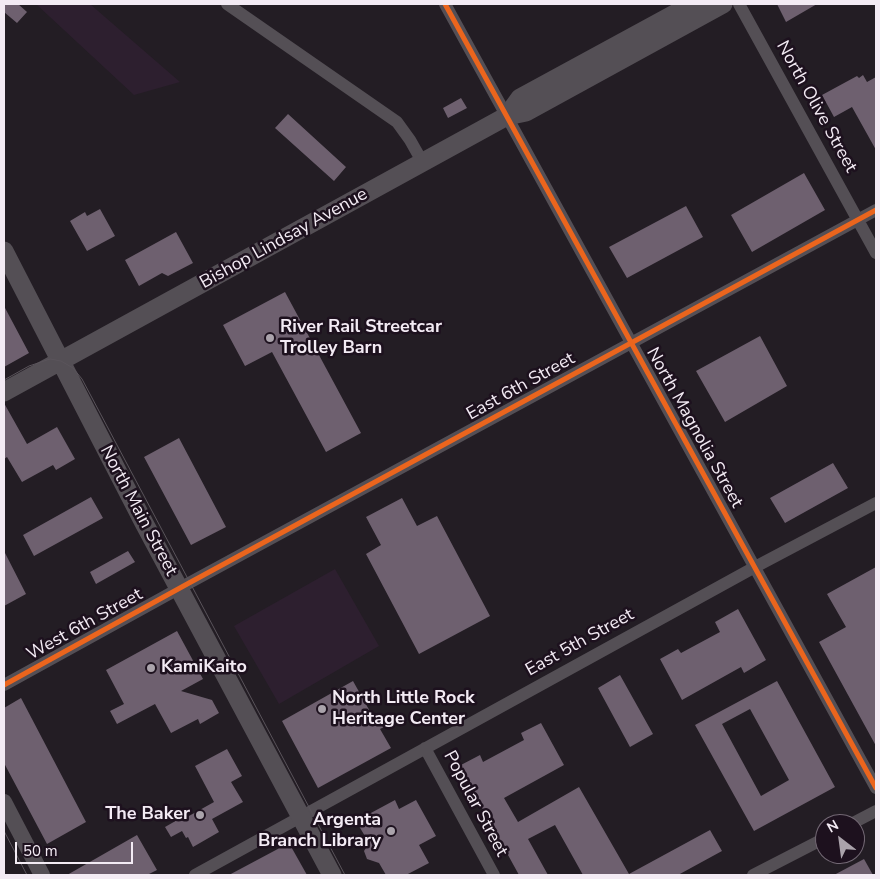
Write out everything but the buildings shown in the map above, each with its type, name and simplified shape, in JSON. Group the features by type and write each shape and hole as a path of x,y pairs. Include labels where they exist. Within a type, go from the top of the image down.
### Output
{"main road":[{"name":"Bishop Lindsay Avenue","path":"507,116 520,98 693,4"},
{"name":"Bishop Lindsay Avenue","path":"4,392 507,116 526,112 723,4"},
{"name":"North Main Street","path":"4,251 82,404 332,875"}],"street":[{"path":"227,4 397,122 423,163"},
{"name":"North Magnolia Street","path":"445,4 876,788"},
{"name":"North Olive Street","path":"739,4 876,253"},
{"name":"East 6th Street","path":"179,588 876,210"},
{"name":"East 5th Street","path":"195,875 755,567 876,503"},
{"name":"West 6th Street","path":"4,685 179,588"},
{"name":"Popular Street","path":"425,748 494,875"},
{"path":"4,802 42,875"},
{"path":"753,875 815,843"}],"shaded area":[{"path":"36,4 90,4 180,82 134,95"},
{"path":"335,569 379,646 279,704 234,626"}],"tram line":[{"path":"4,380 29,366 50,359 61,361 73,368 82,379 345,875"},
{"path":"4,831 27,875"}],"cycle path":[{"path":"445,4 876,788"},
{"path":"4,685 876,210"}],"place":[{"name":"River Rail Streetcar Trolley Barn","path":"270,338"},
{"name":"KamiKaito","path":"151,668"},
{"name":"North Little Rock Heritage Center","path":"322,709"},
{"name":"The Baker","path":"200,815"},
{"name":"Argenta Branch Library","path":"391,831"}]}
